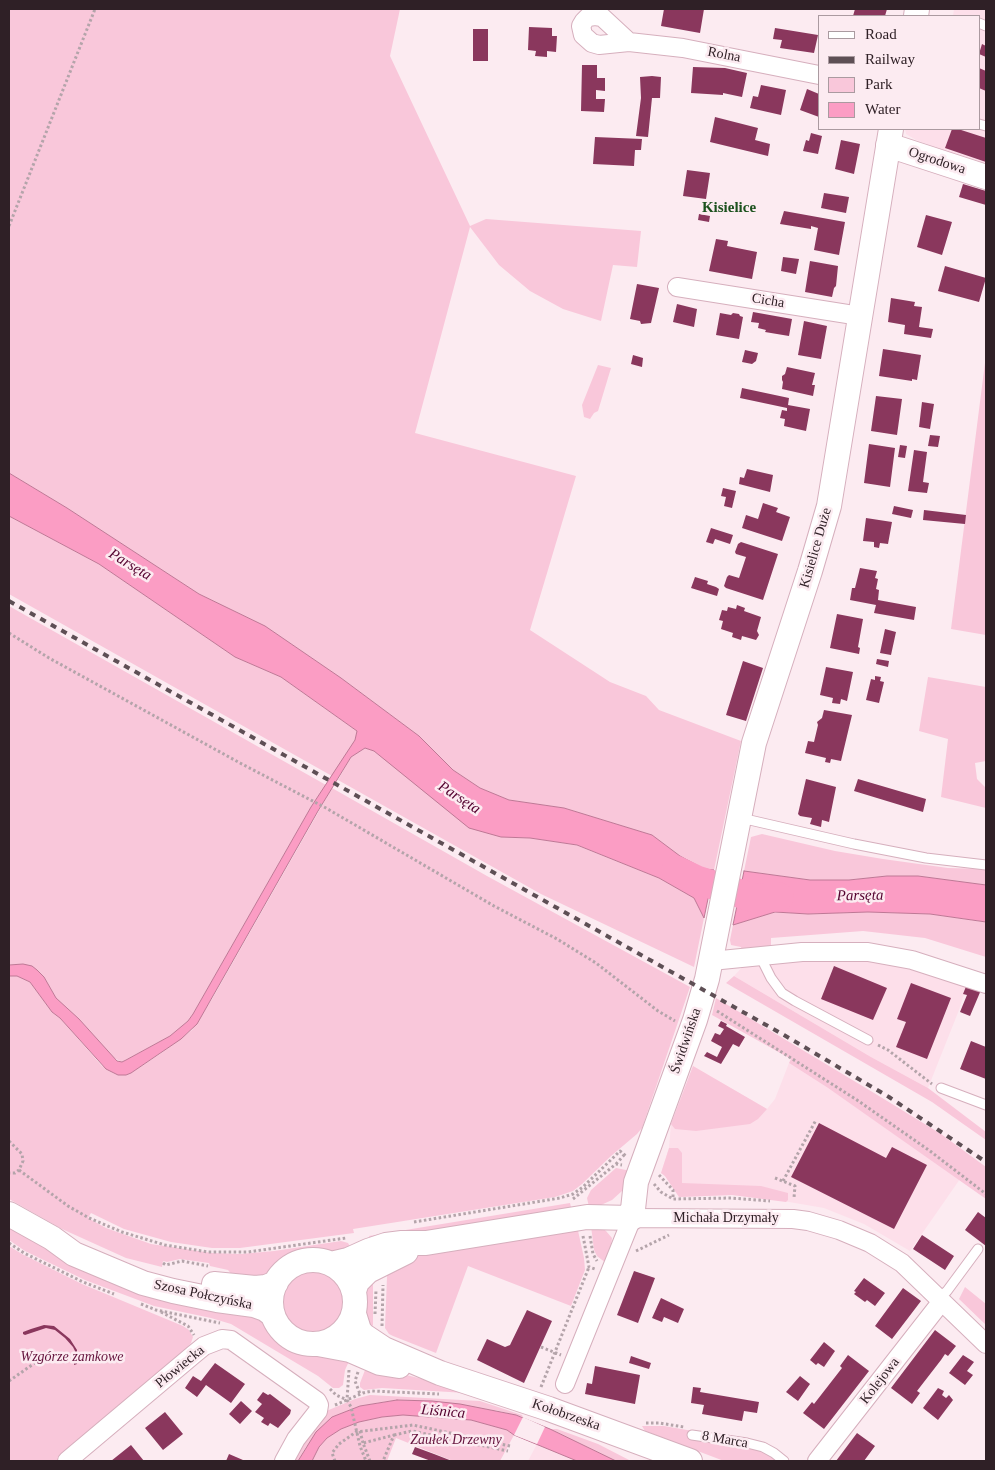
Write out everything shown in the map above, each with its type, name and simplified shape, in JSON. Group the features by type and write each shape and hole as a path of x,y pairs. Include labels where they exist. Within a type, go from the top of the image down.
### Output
{"street":[{"name":"Rolna","path":"629,42 683,48 818,75"},
{"name":"Ogrodowa","path":"889,137 986,177"},
{"name":"Kisielice Duże","path":"711,961 754,743 829,506 889,137"},
{"name":"Cicha","path":"677,287 860,316"},
{"path":"711,961 760,955 839,951 874,953 912,960 986,984"},
{"name":"Świdwińska","path":"565,1384 632,1218 634,1194 644,1174 691,1030 711,961"},
{"name":"Szosa Połczyńska","path":"9,1214 52,1238 74,1254 143,1283 173,1292 254,1305 273,1314"},
{"name":"Michała Drzymały","path":"331,1264 348,1260 386,1245 426,1243 598,1216 632,1218 782,1218 816,1223 861,1238 902,1263 986,1344"},
{"name":"Szosa Połczyńska","path":"52,1238 149,1271 177,1278 255,1288 266,1287 276,1283"},
{"name":"Michała Drzymały","path":"354,1302 357,1282 368,1271 390,1258 426,1243"},
{"path":"313,1260 331,1264 345,1275 354,1302 351,1322 334,1339 318,1344 301,1343 286,1335 276,1322 271,1298 276,1283 281,1275 296,1264 313,1260"},
{"name":"Kolejowa","path":"817,1461 941,1300"},
{"name":"Kołobrzeska","path":"354,1302 359,1330 368,1339 441,1384"},
{"name":"Płowiecka","path":"67,1461 193,1355 214,1340 222,1339 231,1340 314,1398 319,1405 318,1411 296,1439 284,1461"},
{"name":"Kołobrzeska","path":"318,1344 350,1350 366,1358 441,1384 549,1409 690,1461"}],"lane":[{"path":"736,828 854,844 926,858 986,865"},
{"path":"760,955 771,978 782,993 868,1040"},
{"path":"942,1088 986,1105"},
{"path":"941,1300 978,1249"},
{"name":"8 Marca","path":"692,1435 748,1443 774,1453 784,1461"}],"path":[{"path":"9,226 95,9"},
{"path":"9,633 49,658 240,764 326,808 494,906 557,939 596,963 658,1011 691,1030"},
{"path":"710,1007 857,1100 930,1151 986,1194"},
{"path":"868,1040 888,1050 920,1076 942,1088"},
{"path":"783,1181 816,1120"},
{"path":"9,1142 22,1154 24,1161 19,1170 15,1173 9,1173"},
{"path":"570,1200 580,1195 616,1164 644,1174 661,1192 674,1199"},
{"path":"19,1170 68,1206 88,1218 144,1239 183,1248 231,1253 263,1251 352,1238"},
{"path":"775,1178 796,1186 794,1198"},
{"path":"410,1223 560,1198 573,1194"},
{"path":"163,1264 182,1261 208,1266 208,1272"},
{"path":"539,1392 589,1267"},
{"path":"156,1310 183,1322 192,1331 194,1337 193,1355"},
{"path":"9,1382 50,1353"},
{"path":"370,1461 347,1400 372,1391 441,1384"},
{"path":"335,1461 332,1453 339,1444 358,1432 413,1425 510,1446"},
{"path":"363,1443 412,1431 508,1451"},
{"path":"358,1432 366,1461"},
{"path":"383,1461 394,1435"}],"shaded area":[{"path":"954,9 986,10 986,166 916,140 906,134 905,130 980,130 980,15 953,15"},
{"path":"807,957 887,961 967,984 959,1010 928,1088 871,1057 734,976 746,963"},
{"path":"789,1063 960,1179 910,1251 864,1224 824,1208 760,1197 732,1195 679,1197 661,1173 669,1148 671,1124 693,1066 767,1109 775,1099"},
{"path":"537,1444 577,1461 528,1461"}],"green space":[{"path":"9,9 400,9 390,56 470,226 486,219 641,231 637,267 613,265 601,321 563,309 530,291 499,265 470,227 415,433 576,476 530,630 610,682 646,696 659,710 741,741 714,870 704,869 680,856 652,835 564,808 509,800 480,788 453,770 419,736 341,678 265,626 199,594 67,508 9,473"},
{"path":"986,355 986,635 951,629"},
{"path":"598,365 611,368 598,411 590,419 584,417 582,405"},
{"path":"9,516 99,564 235,657 281,677 357,731 355,740 332,776 9,594"},
{"path":"9,606 326,785 311,807 188,1021 170,1036 122,1062 114,1058 79,1019 62,1005 44,977 15,964 9,965"},
{"path":"928,677 986,687 986,761 975,763 977,779 986,788 986,808 941,797 948,739 919,731"},
{"path":"365,748 374,751 501,837 530,838 576,845 659,878 694,898 704,918 694,967 541,894 338,780 351,757"},
{"path":"332,788 487,876 690,987 642,1128 573,1191 555,1197 353,1229 354,1233 240,1248 212,1248 171,1242 124,1229 91,1213 88,1218 106,1228 151,1244 212,1253 241,1254 274,1251 341,1241 348,1243 353,1252 332,1256 320,1253 302,1254 286,1261 266,1275 254,1278 235,1279 228,1270 210,1266 209,1263 180,1259 163,1261 162,1267 126,1258 62,1229 9,1199 9,976 17,976 30,982 52,1012 60,1018 102,1066 118,1075 131,1073 192,1030 212,999"},
{"path":"762,834 835,851 883,859 948,868 986,869 986,885 918,876 810,880 744,871 751,837"},
{"path":"775,912 808,914 868,912 930,914 986,922 986,957 925,938 863,931 771,938 771,948 742,952 741,947 731,945 733,925"},
{"path":"734,976 871,1057 928,1088 986,1132 986,1140 932,1102 726,983"},
{"path":"716,998 941,1134 986,1167 986,1199 828,1088 789,1063 791,1059 712,1015"},
{"path":"693,1066 767,1109 758,1119 750,1124 696,1131 675,1129 671,1124"},
{"path":"669,1148 678,1148 682,1153 682,1183 761,1186 788,1193 788,1200 786,1202 732,1195 679,1197 661,1173"},
{"path":"616,1168 631,1171 622,1191 612,1200 601,1205 589,1207 587,1198 591,1190"},
{"path":"570,1203 572,1211 371,1244 369,1236"},
{"path":"9,1224 248,1309 267,1322 280,1340 299,1350 351,1357 345,1370 343,1385 339,1388 333,1388 318,1376 231,1324 154,1306 85,1280 25,1251 9,1240"},
{"path":"577,1226 585,1270 571,1306 468,1266 436,1353 393,1336 385,1328 387,1277 385,1268 413,1255"},
{"path":"591,1226 600,1226 612,1238 606,1263 597,1256 594,1250"},
{"name":"Wzgórze zamkowe","path":"9,1246 82,1284 183,1326 189,1330 193,1337 191,1343 182,1354 59,1461 9,1461"},
{"path":"313,1271 325,1273 336,1280 343,1291 345,1303 343,1315 336,1326 325,1333 313,1335 301,1333 290,1326 283,1315 281,1303 283,1291 290,1280 301,1273"},
{"path":"371,1280 373,1285 373,1325 369,1331 362,1315 365,1290"},
{"path":"965,1287 986,1304 986,1325 959,1299"},
{"path":"367,1365 434,1382 466,1393 382,1388 364,1390 360,1387 360,1383"},
{"path":"370,1395 480,1401 522,1415 523,1417 499,1411 432,1401 397,1400 360,1406 332,1417 306,1447 298,1461 291,1461 324,1412"},
{"name":"Zaułek Drzewny","path":"403,1415 471,1420 507,1430 514,1435 500,1461 453,1461 396,1438 387,1461 312,1461 319,1447 327,1438 341,1429 359,1422"},
{"path":"642,1426 664,1426 693,1431 692,1438 765,1451 780,1461 724,1461 645,1431"},
{"path":"550,1429 557,1429 598,1444 631,1461 616,1461"}],"water":[{"path":"9,473 67,508 199,594 265,626 341,678 419,736 453,770 480,788 509,800 564,808 652,835 680,856 704,869 714,870 704,918 694,898 659,878 577,845 530,838 501,837 469,828 374,751 365,748 351,757 318,811 197,1024 181,1039 131,1073 118,1075 106,1069 60,1018 52,1012 30,982 17,976 9,976 9,965 23,964 32,966 37,970 44,977 56,998 79,1019 117,1061 122,1062 170,1036 188,1021 193,1014 311,807 355,740 357,731 281,677 235,657 99,564 9,516"},
{"path":"744,871 810,880 918,876 986,885 986,922 930,914 868,912 808,914 775,912 733,925"},
{"name":"Liśnica","path":"397,1400 460,1404 516,1415 616,1461 577,1461 514,1435 507,1430 471,1420 403,1415 359,1422 341,1429 327,1438 319,1447 312,1461 298,1461 316,1432 332,1417 360,1406"}],"pier":[{"path":"523,1417 545,1427 537,1444 514,1435"}],"building":[{"path":"664,9 704,9 700,33 661,26"},
{"path":"855,9 887,9 885,15 853,15"},
{"path":"529,27 552,28 552,36 557,36 556,52 547,51 547,57 535,56 536,51 528,50"},
{"path":"775,28 818,35 814,53 780,48 782,40 773,39"},
{"path":"473,29 488,29 488,61 473,61"},
{"path":"982,44 986,46 986,57 980,54"},
{"path":"582,65 597,65 597,78 605,78 605,91 596,90 596,99 605,99 604,112 581,111"},
{"path":"693,67 725,68 747,73 742,97 723,93 723,95 691,93"},
{"path":"980,68 986,71 986,91 980,88"},
{"path":"640,77 661,77 660,98 652,98 648,137 636,136 641,98"},
{"path":"761,85 786,90 781,115 750,108 753,96 758,97"},
{"path":"807,89 818,94 818,117 800,110"},
{"path":"715,117 758,128 755,140 770,144 768,156 710,142"},
{"path":"952,130 961,130 986,138 986,162 945,148"},
{"path":"811,133 822,136 818,154 803,151 806,140 809,141"},
{"path":"595,137 642,139 641,150 635,150 634,166 593,164"},
{"path":"841,140 860,144 854,174 835,169"},
{"path":"687,170 710,173 706,199 683,196"},
{"path":"963,184 986,191 986,205 959,197"},
{"path":"824,193 849,197 846,213 821,208"},
{"path":"784,211 845,222 839,255 814,250 818,228 811,226 811,229 780,224"},
{"path":"699,214 710,216 709,222 698,220"},
{"path":"926,215 952,222 942,255 917,247"},
{"path":"716,239 728,241 727,246 757,252 752,279 709,271"},
{"path":"783,257 799,259 796,274 781,271"},
{"path":"810,261 838,266 836,286 832,297 805,292"},
{"path":"945,266 986,278 979,302 938,291"},
{"path":"637,284 659,288 651,323 641,324 640,321 630,319"},
{"path":"891,298 915,302 914,306 922,307 919,327 933,329 931,338 904,334 905,325 888,322"},
{"path":"677,304 697,309 694,327 673,322"},
{"path":"753,312 792,319 789,336 765,332 766,330 758,328 759,323 751,322"},
{"path":"720,313 739,314 743,317 739,339 716,335"},
{"path":"804,321 827,326 821,359 798,355"},
{"path":"883,349 921,355 917,380 912,379 912,381 879,376"},
{"path":"745,350 758,353 756,361 752,364 742,362"},
{"path":"633,355 643,358 642,367 631,364"},
{"path":"787,367 815,373 812,385 815,385 813,396 782,389 782,376 785,374"},
{"path":"742,388 789,398 788,405 810,409 806,431 784,426 785,419 780,418 782,410 787,411 787,408 740,398"},
{"path":"876,396 902,399 897,435 871,431"},
{"path":"922,402 934,404 930,429 919,427"},
{"path":"930,435 940,436 938,447 928,446"},
{"path":"869,444 895,448 890,487 864,483"},
{"path":"900,445 907,446 905,458 898,457"},
{"path":"914,450 927,452 923,482 929,483 927,493 908,491"},
{"path":"747,469 773,475 770,492 739,484 740,477 744,478"},
{"path":"723,488 736,491 732,508 724,506 726,497 721,496"},
{"path":"763,503 778,508 776,512 790,517 782,541 742,528 746,515 758,519"},
{"path":"894,506 913,510 911,518 892,514"},
{"path":"924,510 966,515 965,524 923,520"},
{"path":"866,518 892,522 888,544 880,543 879,548 874,547 874,542 863,541"},
{"path":"711,528 733,535 730,544 715,539 713,544 706,542"},
{"path":"741,542 778,554 763,600 724,586 729,575 739,578 746,557 735,552 738,544"},
{"path":"860,568 877,571 875,578 878,579 876,589 879,590 878,600 916,607 914,620 874,613 876,605 850,600 852,588 855,588"},
{"path":"695,577 708,581 707,584 719,589 717,596 691,588"},
{"path":"737,605 745,608 744,611 761,617 757,631 759,635 756,640 742,636 741,640 732,637 733,633 721,629 723,621 719,620 722,610 727,611 728,607 736,609"},
{"path":"837,614 863,619 858,647 860,648 859,654 830,648"},
{"path":"885,629 896,632 891,655 880,653"},
{"path":"877,659 889,661 888,667 876,664"},
{"path":"743,661 763,668 746,721 726,715"},
{"path":"826,667 853,672 847,701 841,699 840,704 832,703 833,698 820,695"},
{"path":"875,676 881,677 880,681 884,682 879,703 866,700 871,679 875,680"},
{"path":"824,710 852,715 841,761 831,759 830,763 825,762 826,758 805,753 808,741 814,742 817,722 822,718"},
{"path":"806,779 836,787 829,822 822,820 821,827 810,824 812,818 798,814"},
{"path":"858,779 926,799 923,812 854,791"},
{"path":"834,966 887,988 873,1020 821,999"},
{"path":"911,983 951,998 927,1059 896,1047 906,1022 897,1019"},
{"path":"967,984 981,990 970,1016 960,1012 967,995 963,994"},
{"path":"721,1021 745,1037 739,1047 733,1044 721,1064 704,1056 707,1052 717,1057 722,1047 711,1041 715,1033 720,1035 724,1029 718,1026"},
{"path":"971,1041 986,1047 986,1079 960,1069"},
{"path":"819,1123 886,1158 892,1147 927,1165 894,1229 791,1177"},
{"path":"978,1212 986,1218 986,1246 965,1230"},
{"path":"922,1235 954,1256 945,1270 913,1249"},
{"path":"634,1271 655,1278 638,1323 617,1315"},
{"path":"864,1278 885,1293 875,1306 854,1294 856,1292 854,1291"},
{"path":"903,1288 921,1301 892,1339 875,1326"},
{"path":"661,1298 684,1309 678,1323 664,1317 662,1322 652,1318"},
{"path":"527,1310 552,1321 524,1383 477,1360 487,1339 505,1347 510,1345"},
{"path":"44,1325 54,1326 70,1339 77,1350 77,1364 74,1365 75,1351 73,1347 55,1330 46,1328 23,1334 23,1332"},
{"path":"935,1330 956,1346 948,1356 945,1354 917,1391 920,1393 912,1404 891,1388"},
{"path":"824,1342 835,1351 824,1367 818,1363 816,1365 810,1360"},
{"path":"848,1355 869,1371 824,1429 803,1413 812,1402 814,1404 842,1368 840,1366"},
{"path":"963,1355 974,1362 967,1371 973,1375 965,1385 949,1373"},
{"path":"631,1356 651,1363 649,1369 629,1363"},
{"path":"215,1363 245,1384 231,1403 206,1385 197,1397 185,1388 193,1376 201,1381"},
{"path":"595,1366 640,1375 635,1404 585,1394 587,1383 592,1384"},
{"path":"800,1376 810,1384 798,1401 786,1392"},
{"path":"693,1387 701,1388 700,1392 759,1402 757,1413 744,1411 742,1421 702,1414 704,1405 691,1403"},
{"path":"938,1388 944,1391 942,1395 946,1398 949,1395 953,1400 938,1420 923,1408"},
{"path":"263,1392 268,1395 270,1394 291,1410 290,1414 278,1428 270,1423 268,1426 261,1422 264,1418 255,1412 262,1404 257,1400"},
{"path":"241,1401 252,1411 240,1424 229,1414"},
{"path":"165,1412 183,1434 163,1450 145,1428"},
{"path":"857,1433 875,1446 864,1461 836,1461"},
{"path":"131,1445 144,1461 111,1461"},
{"path":"415,1447 452,1461 431,1461 412,1454"},
{"path":"229,1454 243,1460 226,1461"}],"waterway":[{"name":"Parsęta","path":"676,870 697,880 754,898 779,897"}],"railway":[{"path":"9,601 784,1035 889,1097 986,1162"}],"district":[{"name":"Kisielice","path":"729,208"}]}
